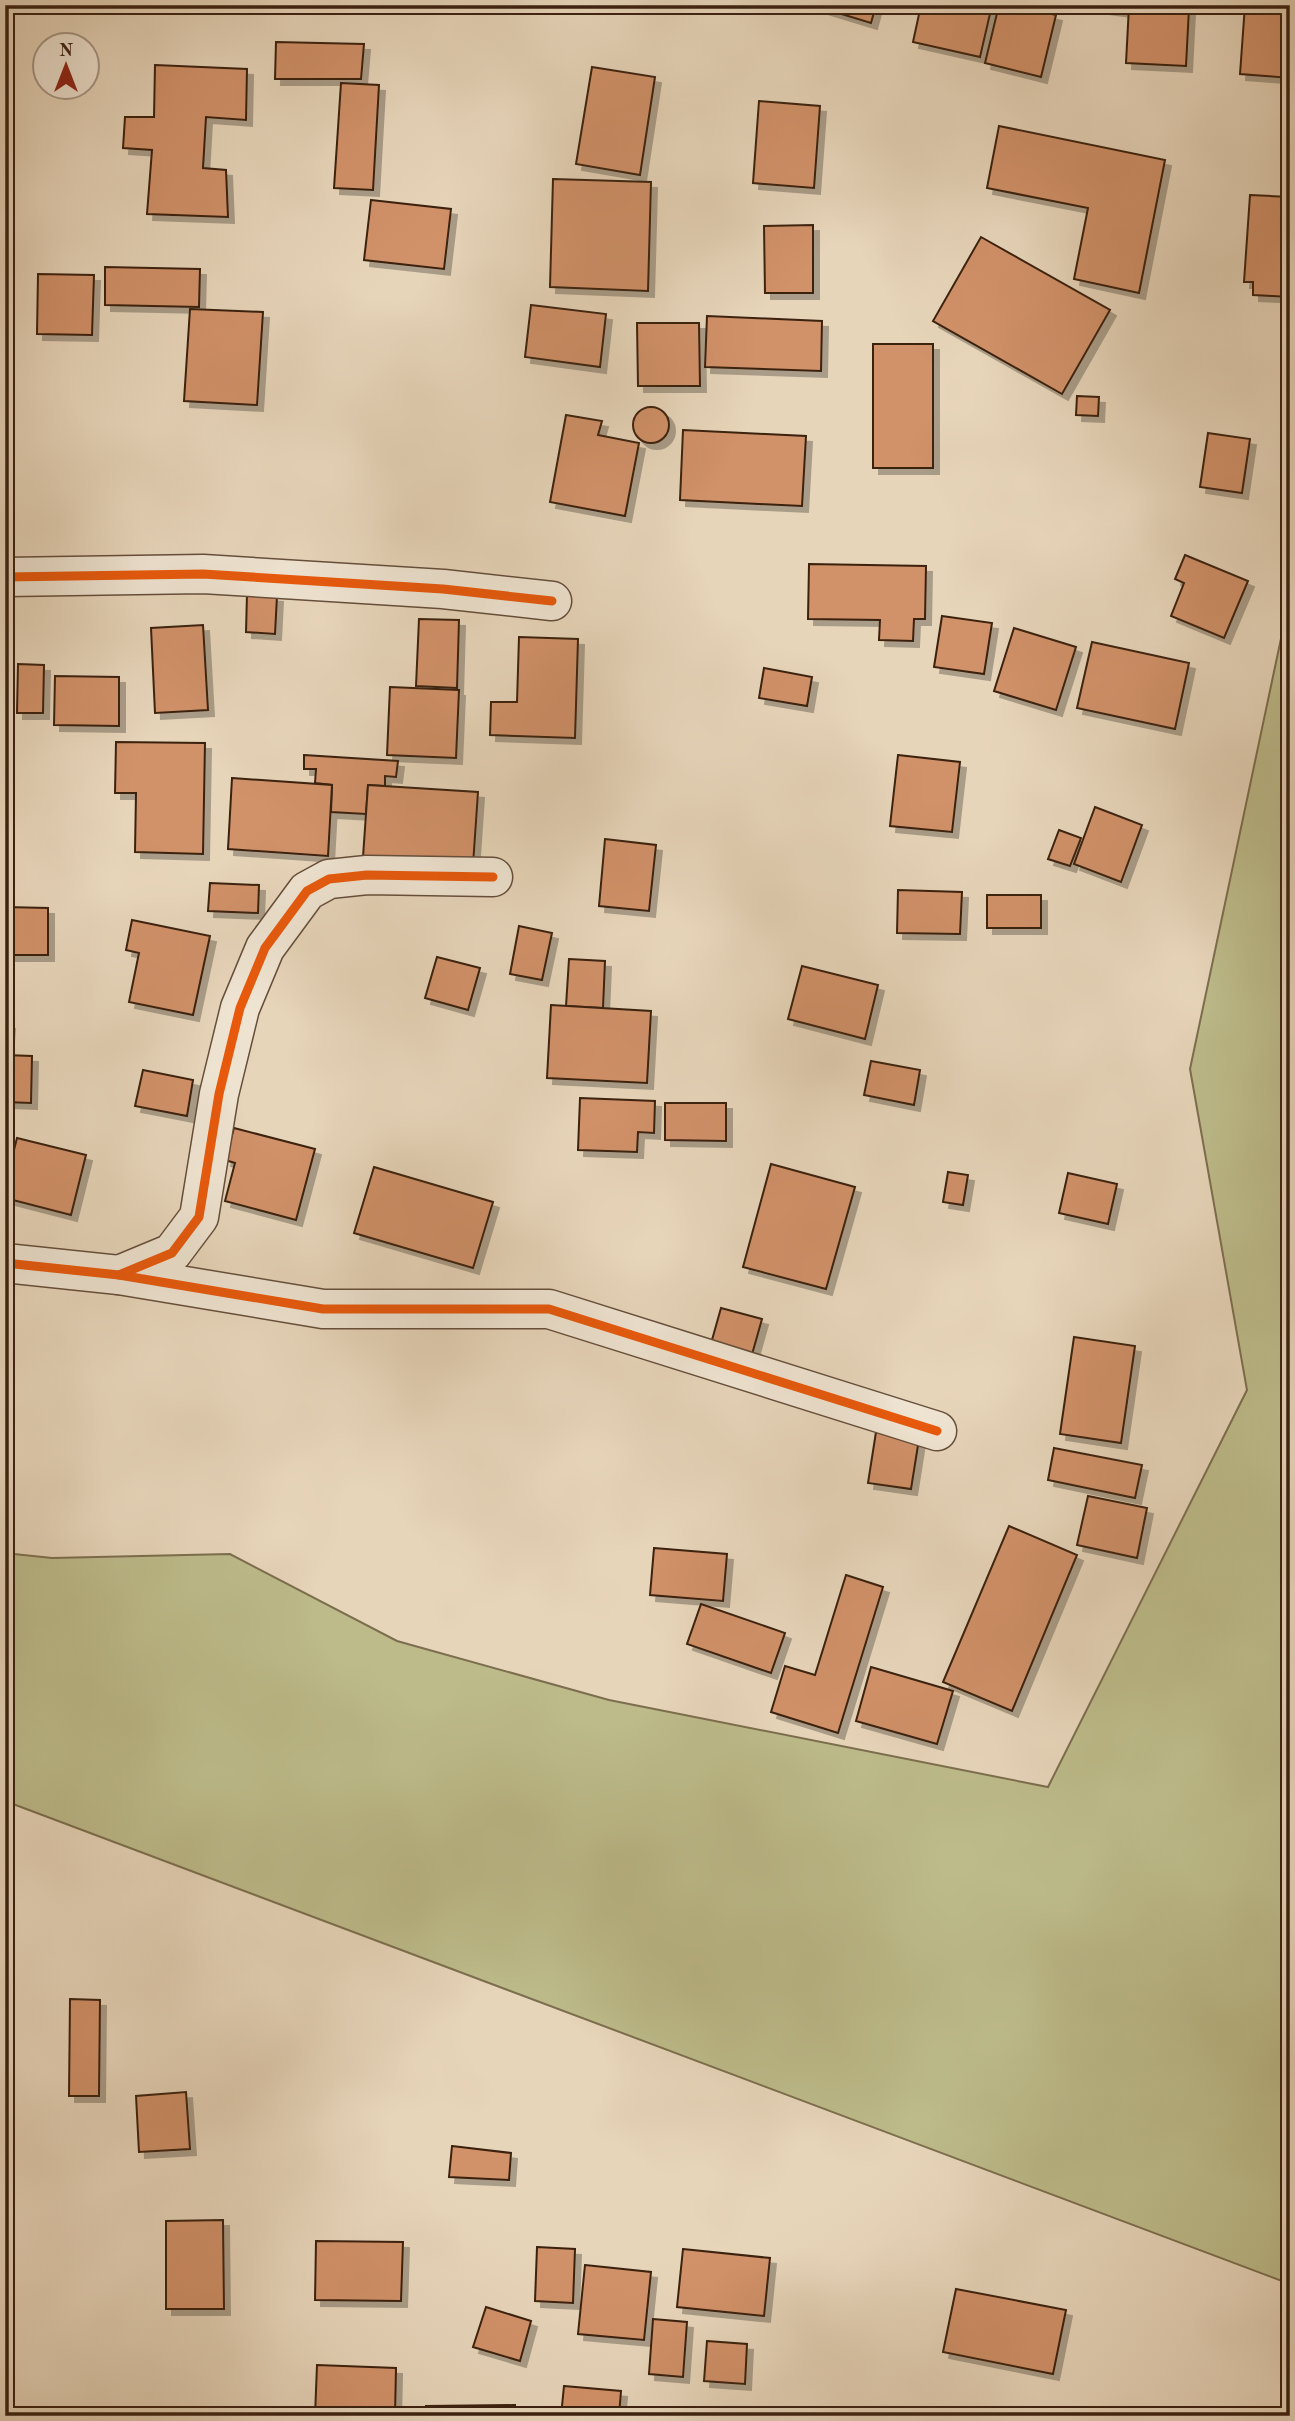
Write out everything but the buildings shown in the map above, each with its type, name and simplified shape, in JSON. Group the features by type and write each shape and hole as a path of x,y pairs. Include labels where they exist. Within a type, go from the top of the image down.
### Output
{"street":[{"path":"5,577 203,574 443,589 552,601"},
{"path":"119,1275 172,1253 199,1217 219,1094 240,1008 265,948 307,891 329,879 367,876 494,877"},
{"path":"5,1263 119,1275 323,1308 549,1308 937,1432"}],"shaded area":[{"path":"1290,596 1290,2284 5,1801 5,1553 52,1558 230,1554 397,1641 609,1700 1048,1787 1247,1390 1190,1069"}],"cycle path":[{"path":"5,577 203,574 443,589 552,601"},
{"path":"119,1275 172,1253 199,1217 219,1094 240,1008 265,948 307,891 329,879 367,875 493,877"},
{"path":"5,1263 119,1275 323,1309 549,1309 937,1431"}]}
